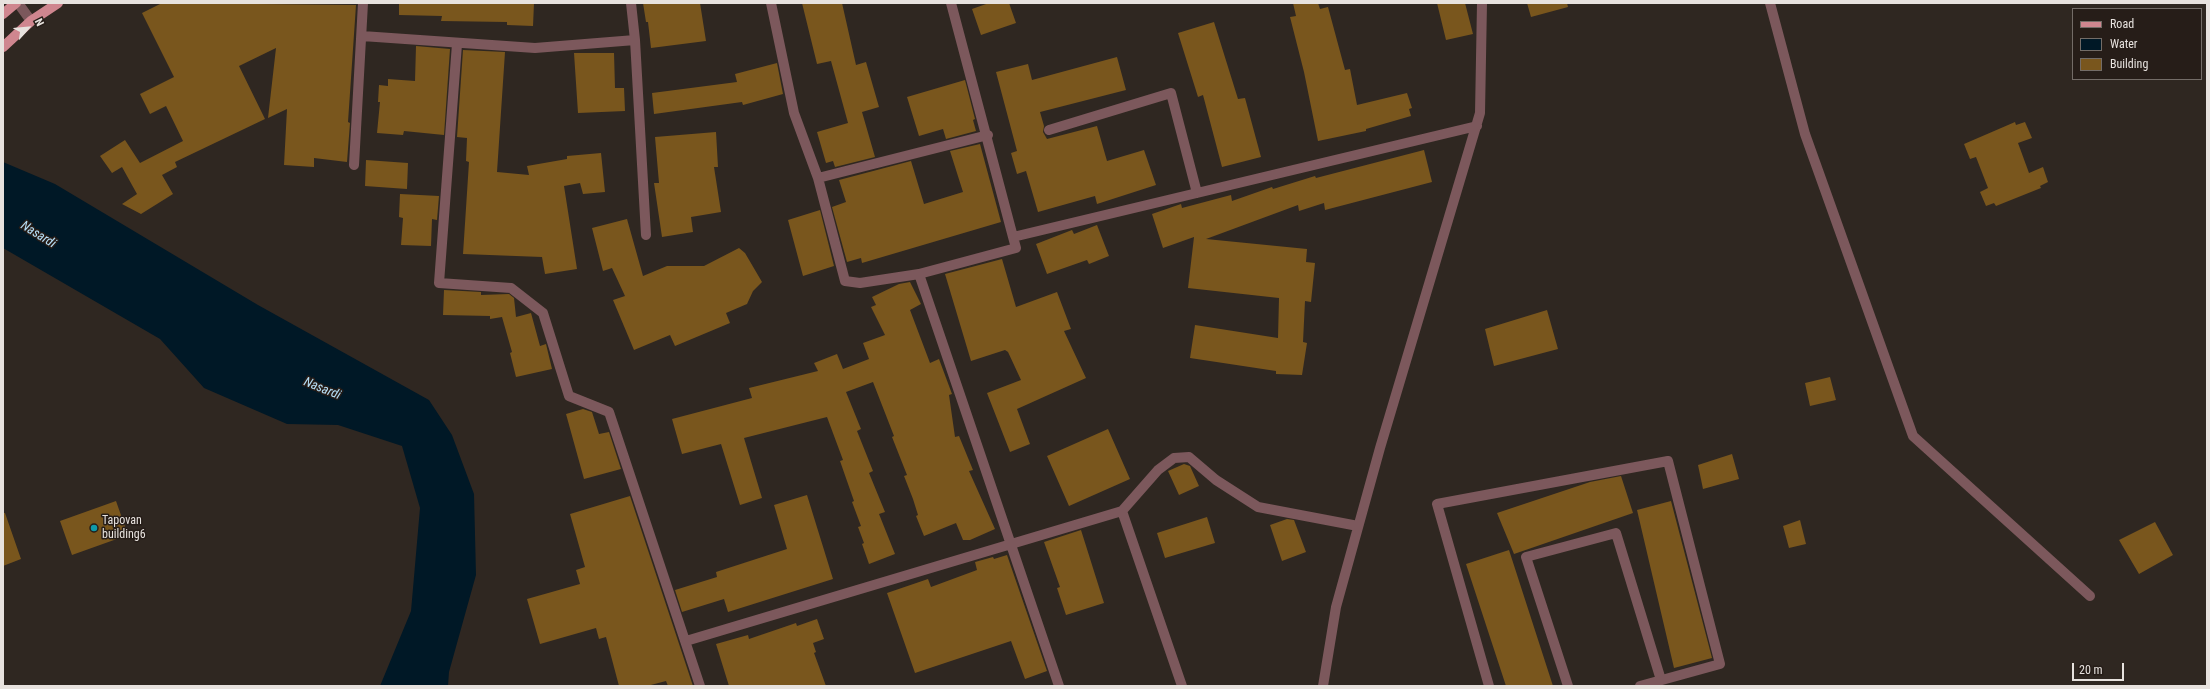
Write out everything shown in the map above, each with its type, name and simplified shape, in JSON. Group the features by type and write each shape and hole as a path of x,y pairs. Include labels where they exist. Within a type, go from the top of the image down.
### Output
{"main road":[{"path":"3,14 17,3"},
{"path":"3,48 31,21 58,3"}],"street":[{"path":"17,3 31,21"},
{"path":"354,165 363,3"},
{"path":"631,3 635,40 646,235"},
{"path":"771,3 794,114 818,178 845,281 860,282 919,274 1016,248 988,135 951,3"},
{"path":"1323,686 1336,607 1358,526 1477,126 1480,113 1482,3"},
{"path":"1770,3 1804,134 1913,436 2090,596"},
{"path":"362,36 457,44 535,48 635,40"},
{"path":"457,44 440,283 511,288 543,313 569,396 609,412 700,686"},
{"path":"1049,130 1171,93 1197,193"},
{"path":"1013,237 1477,126"},
{"path":"818,178 988,135"},
{"path":"919,274 1059,686"},
{"path":"686,641 1122,511 1158,470 1174,458 1189,457 1216,480 1258,507 1358,526"},
{"path":"1489,686 1437,504 1668,461 1720,664 1640,686"},
{"path":"1122,511 1182,686"},
{"path":"1568,686 1526,557 1616,533 1661,680"}],"water":[{"name":"Nasardi","path":"3,162 55,184 258,305 429,400 452,435 474,494 476,575 449,672 448,686 380,686 411,611 420,508 402,446 338,425 287,424 204,388 160,339 3,248"}],"building":[{"path":"162,3 356,5 348,122 350,123 347,162 314,158 314,167 284,165 287,109 268,118 276,48 239,66 265,119 175,162 177,167 162,175 173,194 141,214 122,204 137,194 122,167 112,173 100,156 125,140 140,163 183,141 166,106 150,114 140,94 174,77 142,13"},
{"path":"399,3 534,3 533,26 507,25 507,22 441,21 442,16 399,15"},
{"path":"643,3 700,3 706,41 651,48 648,22 646,22"},
{"path":"802,3 842,3 856,65 866,62 879,107 862,112 875,157 835,167 833,161 826,163 817,132 848,123 831,61 817,64"},
{"path":"989,3 1009,3 1016,23 981,35 972,9"},
{"path":"1293,3 1318,3 1320,9 1328,7 1345,70 1350,69 1357,105 1407,93 1412,108 1409,109 1411,116 1366,129 1366,131 1318,141 1304,72 1290,17 1296,16"},
{"path":"1437,3 1465,3 1473,34 1446,40"},
{"path":"1527,3 1567,3 1568,7 1531,17"},
{"path":"1214,22 1238,99 1245,98 1261,157 1222,167 1203,95 1198,97 1178,33"},
{"path":"416,46 450,49 444,135 404,131 403,135 377,133 380,102 378,102 379,85 388,86 388,79 415,81"},
{"path":"463,50 505,52 497,172 529,175 527,166 567,159 567,156 601,153 605,192 583,194 580,183 564,186 577,269 545,274 542,257 463,254 469,162 466,161 467,138 457,137"},
{"path":"574,53 614,53 615,88 624,88 625,111 578,113"},
{"path":"1117,57 1126,90 1040,112 1044,126 1043,132 1047,139 1097,126 1107,161 1144,150 1156,185 1097,204 1095,196 1038,212 1026,171 1017,174 1011,153 1017,151 996,72 1028,64 1032,80"},
{"path":"777,63 783,94 743,105 742,102 654,114 652,93 737,82 735,74"},
{"path":"965,80 975,119 973,120 976,131 946,139 943,129 919,136 907,97"},
{"path":"2015,122 2016,125 2025,122 2032,138 2018,143 2029,173 2043,167 2048,182 2040,186 2041,188 1996,206 1994,203 1986,206 1980,192 1988,188 1976,157 1970,159 1964,144"},
{"path":"716,132 718,167 714,167 721,212 691,217 693,232 662,237 654,183 659,183 655,137"},
{"path":"980,144 1001,222 862,263 861,258 847,262 832,207 846,202 839,180 911,161 924,204 963,192 950,151"},
{"path":"1424,150 1432,182 1325,210 1324,203 1299,211 1298,205 1206,239 1307,249 1306,262 1315,263 1311,302 1305,301 1303,342 1307,343 1302,375 1276,374 1276,371 1190,358 1195,325 1278,338 1279,298 1188,288 1194,237 1163,248 1152,214 1181,204 1182,208 1231,195 1232,201 1272,187 1273,189 1315,176 1316,178"},
{"path":"366,160 408,163 407,189 365,186"},
{"path":"400,194 439,196 437,220 432,219 431,246 401,245 403,218 399,217"},
{"path":"820,210 834,266 803,276 788,220"},
{"path":"627,219 643,276 667,266 704,266 739,248 745,253 762,282 753,291 747,304 726,313 730,323 675,346 670,335 634,350 613,300 625,296 612,268 603,271 592,228"},
{"path":"1097,225 1109,256 1089,264 1087,260 1047,274 1036,244 1072,230 1074,234"},
{"path":"1002,259 1016,307 1057,292 1071,329 1064,331 1086,378 1017,409 1030,444 1010,452 987,393 1021,380 1008,352 1005,350 971,361 945,274"},
{"path":"910,282 921,304 910,310 930,363 939,359 952,394 949,395 955,437 959,436 973,470 969,471 995,529 970,540 963,540 956,523 924,536 916,516 918,515 913,499 904,476 907,475 873,382 846,392 861,429 857,431 873,471 869,473 885,512 879,514 895,554 869,564 858,527 861,526 852,502 854,501 840,461 843,460 827,417 744,438 762,498 740,505 721,444 682,454 672,419 752,398 749,388 818,371 814,363 837,354 843,369 869,359 863,343 885,335 871,307 876,305 872,297 899,284"},
{"path":"444,290 481,292 481,295 509,294 514,298 516,317 531,313 540,346 546,344 552,369 516,377 510,353 512,352 502,317 490,319 490,316 443,315"},
{"path":"1547,310 1558,349 1494,366 1485,329"},
{"path":"1830,377 1836,400 1810,406 1805,383"},
{"path":"583,409 592,412 599,434 609,432 621,469 584,479 566,414"},
{"path":"1108,429 1130,479 1069,506 1047,456"},
{"path":"1732,454 1739,479 1703,489 1698,465"},
{"path":"1184,464 1190,466 1199,486 1179,495 1168,471"},
{"path":"1621,476 1633,513 1514,554 1497,513 1590,482"},
{"path":"807,495 833,579 728,612 724,599 682,612 675,590 717,577 716,572 787,549 774,505"},
{"path":"630,496 693,686 668,686 666,681 647,686 619,686 606,637 599,639 596,628 540,644 527,599 580,584 576,570 585,567 570,514"},
{"name":"Tapovan building6","path":"116,501 128,535 72,555 60,521"},
{"path":"1671,501 1712,658 1674,668 1637,510"},
{"path":"3,513 5,513 21,559 3,566"},
{"path":"1207,517 1215,543 1165,558 1157,533"},
{"path":"1287,519 1294,520 1306,552 1282,561 1270,525"},
{"path":"1800,520 1806,544 1789,548 1783,526"},
{"path":"2155,522 2173,555 2139,574 2119,540"},
{"path":"1081,530 1104,603 1066,615 1057,588 1060,587 1044,542"},
{"path":"1509,550 1553,686 1506,686 1466,564"},
{"path":"1007,555 1047,671 1025,679 1011,641 915,673 887,593 928,579 931,587 977,570 975,562"},
{"path":"817,619 824,639 813,643 816,652 814,653 826,686 729,686 716,644 748,635 749,639 796,623 797,626"}],"place":[{"name":"Tapovan building6","path":"94,528"}]}
